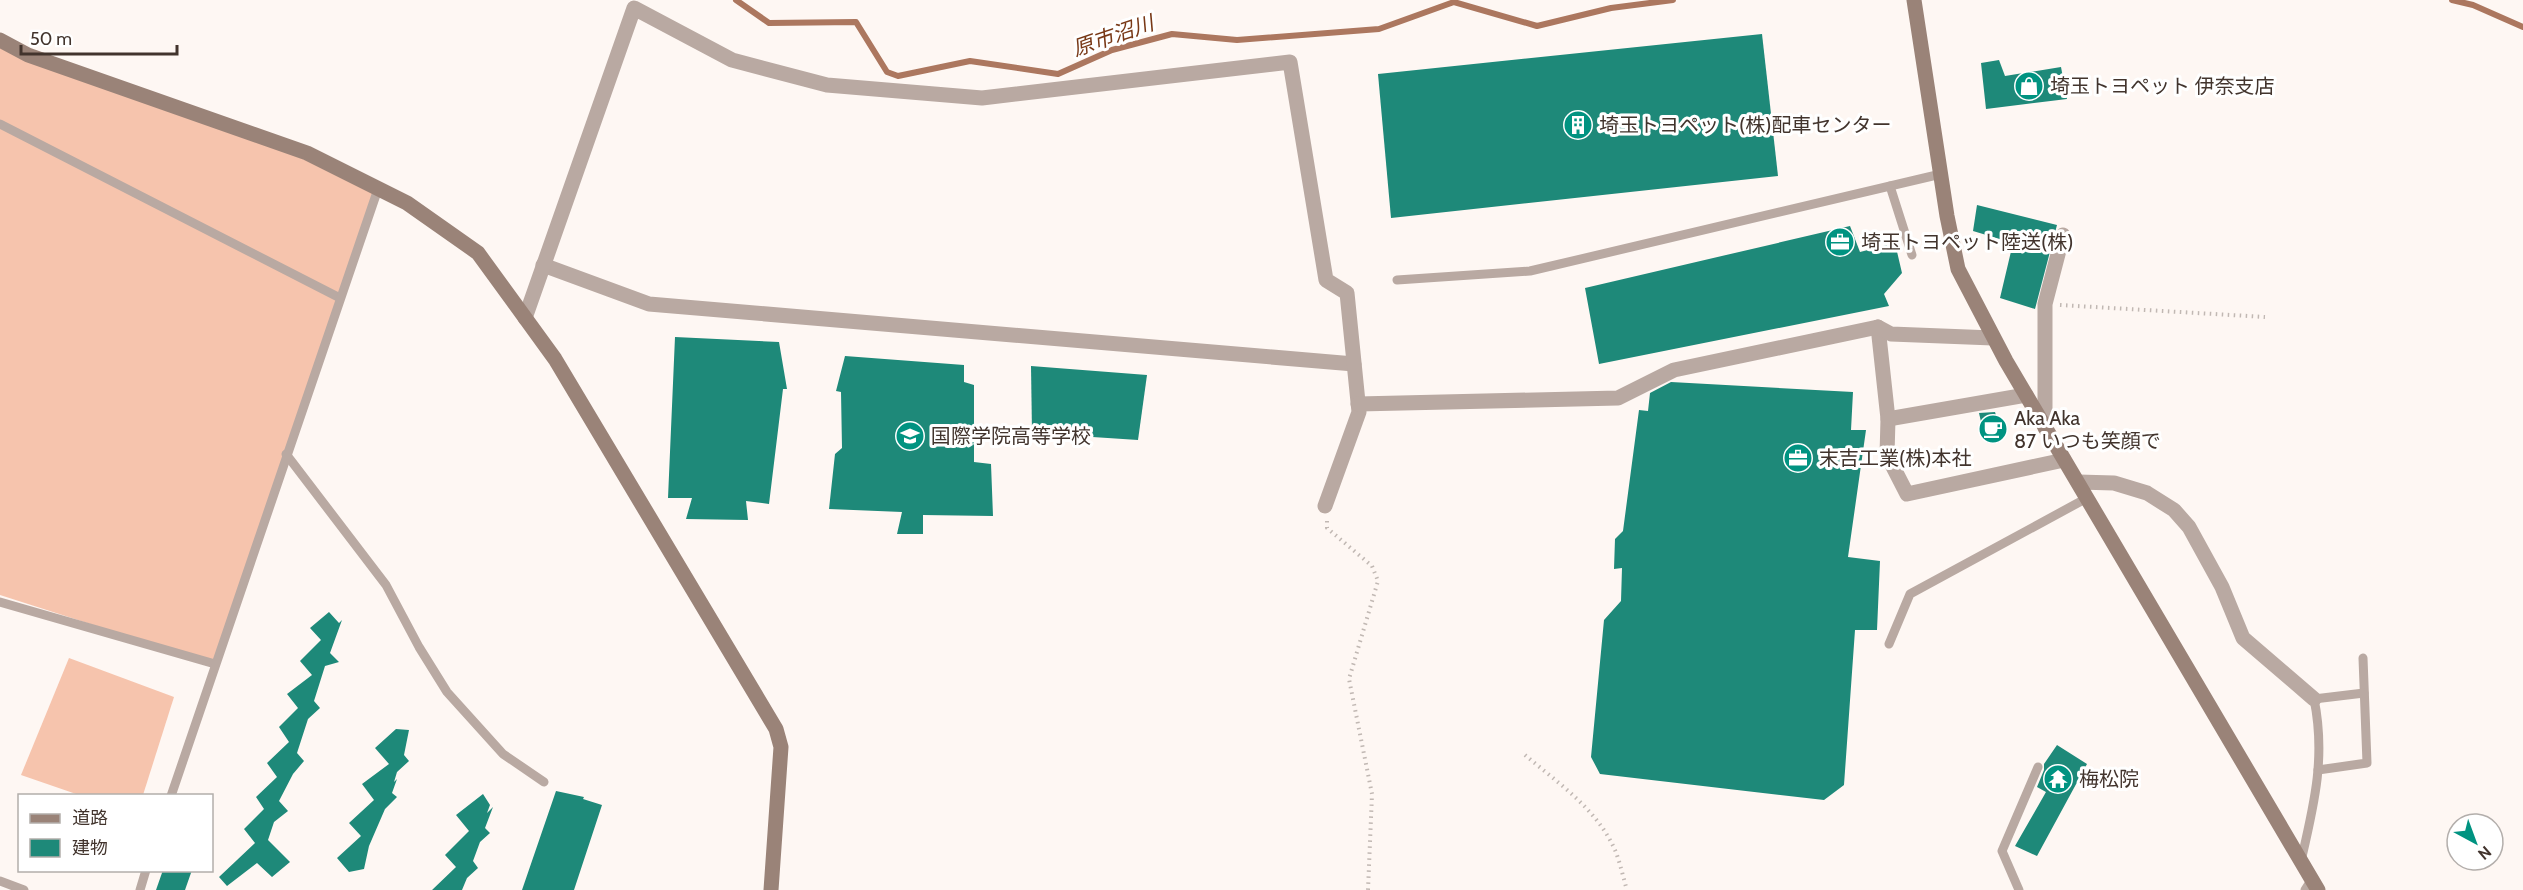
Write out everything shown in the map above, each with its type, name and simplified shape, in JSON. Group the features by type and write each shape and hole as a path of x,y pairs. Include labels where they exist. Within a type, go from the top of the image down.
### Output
{"street":[{"path":"1914,0 1958,269 1993,338 2301,861 2312,886"},
{"path":"525,318 633,8 732,60 827,85 960,97 982,98 1290,62 1326,280 1347,293 1359,412 1325,506"},
{"path":"0,40 28,55 307,153 406,203 478,253 555,358 776,729 781,747 771,890"},
{"path":"2045,428 2045,304 2063,235"},
{"path":"543,265 650,304 1354,364"},
{"path":"1358,404 1618,398 1674,370 1878,327 1891,334 1993,338"},
{"path":"1878,327 1888,419 1887,455 1907,494 2064,460"},
{"path":"1888,419 2026,395"},
{"path":"2078,482 2114,483 2147,493 2174,510 2189,527 2222,587 2243,638 2314,699"}],"lane":[{"path":"0,124 340,298"},
{"path":"1397,280 1530,271 1941,174"},
{"path":"1890,186 1912,255"},
{"path":"171,794 378,189"},
{"path":"286,454 387,585 419,647 447,692 503,754 544,782"},
{"path":"1889,644 1910,594 2087,498"},
{"path":"0,602 215,664"},
{"path":"2318,770 2367,762 2363,658"},
{"path":"2301,861 2317,794 2320,729 2314,699 2364,693"},
{"path":"2019,890 2002,851 2038,767"},
{"path":"140,890 146,872"},
{"path":"0,881 24,890"}],"path":[{"path":"2045,304 2265,317"},
{"path":"1325,506 1327,528 1372,566 1378,581 1349,679 1372,794 1368,890"},
{"path":"1525,755 1577,798 1598,821 1614,849 1627,890"}],"shaded area":[{"path":"0,37 378,189 215,664 0,595"},
{"path":"69,658 174,697 143,794 76,794 21,775"}],"building":[{"name":"埼玉トヨペット(株)配車センター","path":"1762,34 1778,176 1391,218 1378,74"},
{"path":"1999,60 2005,76 2061,67 2067,99 1986,109 1981,63"},
{"path":"1977,205 2057,225 2035,309 2000,298 2013,243 1973,231"},
{"path":"1850,226 1860,252 1895,243 1902,273 1884,294 1889,306 1599,364 1585,288"},
{"path":"675,337 779,342 787,389 783,389 769,504 746,501 748,520 686,519 692,498 668,498"},
{"path":"845,356 964,365 964,382 974,385 974,462 991,464 993,516 923,515 923,534 897,534 902,512 829,509 835,454 842,448 841,392 836,391"},
{"path":"1031,366 1147,375 1138,440 1032,433"},
{"path":"1671,382 1853,392 1851,430 1866,430 1848,557 1880,561 1877,630 1855,630 1844,785 1824,800 1600,774 1591,757 1604,620 1621,601 1622,568 1614,569 1615,539 1623,531 1639,410 1648,411 1650,393"},
{"path":"1995,412 2003,438 1985,439 1979,413"},
{"path":"329,612 339,623 342,620 330,653 339,662 325,666 314,701 320,708 308,719 297,753 304,761 293,774 279,801 288,811 274,822 268,840 290,862 272,877 257,863 227,886 219,877 255,843 244,829 264,809 256,797 277,777 267,763 289,742 279,727 298,708 287,694 312,675 300,661 321,640 310,628"},
{"path":"396,729 409,730 404,755 409,761 397,772 392,793 397,797 385,809 369,846 364,869 349,872 337,858 361,836 349,823 374,800 362,784 389,764 375,748"},
{"path":"2057,745 2087,764 2037,856 2015,846 2046,792 2037,787 2044,764"},
{"path":"556,791 584,797 583,799 602,805 574,890 522,890"},
{"path":"483,794 490,805 487,813 493,807 485,828 490,833 480,842 473,861 478,868 467,878 462,890 432,890 456,867 445,855 469,831 456,815"},
{"path":"162,872 191,872 185,890 156,890"}],"waterway":[{"name":"原市沼川","path":"736,0 769,23 856,22 887,72 898,76 970,61 1058,74 1112,50 1172,34 1237,40 1379,29 1454,2 1537,26 1611,8 1673,0"},
{"name":"原市沼川","path":"2452,0 2473,5 2523,27"}],"place":[{"name":"埼玉トヨペット 伊奈支店","path":"2029,86"},
{"name":"埼玉トヨペット(株)配車センター","path":"1578,125"},
{"name":"埼玉トヨペット陸送(株)","path":"1840,242"},
{"name":"Aka Aka 87 いつも笑顔で","path":"1993,429"},
{"name":"国際学院高等学校","path":"910,436"},
{"name":"末吉工業(株)本社","path":"1798,458"},
{"name":"梅松院","path":"2058,779"}]}
